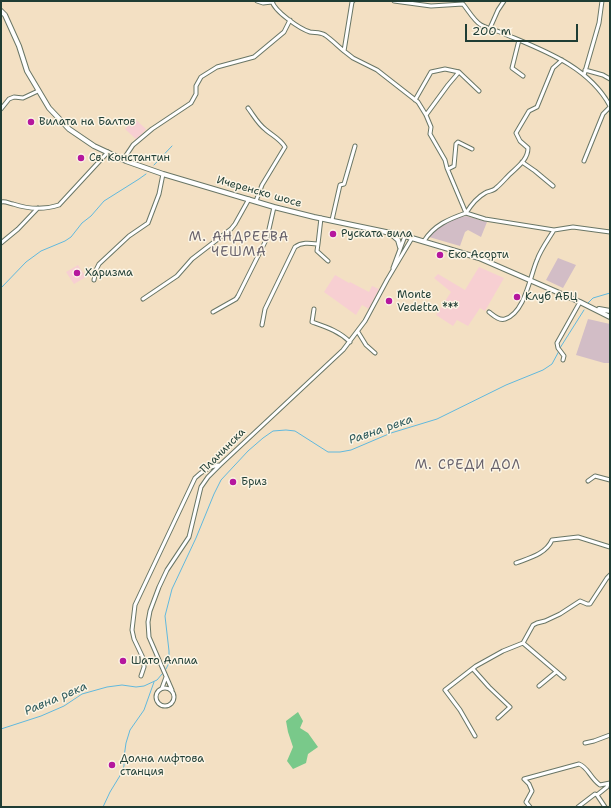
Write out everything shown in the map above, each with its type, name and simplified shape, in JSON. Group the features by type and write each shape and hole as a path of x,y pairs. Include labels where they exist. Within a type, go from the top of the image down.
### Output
{"street":[{"path":"257,1 263,3 272,1 272,5 290,20 309,32 324,34 353,58 377,70 418,102 426,115 430,127 430,134 446,160 448,169 466,213"},
{"path":"344,51 353,1"},
{"path":"394,1 431,6 463,4 481,25 541,49 562,60 584,75 603,94 610,107 603,114 584,161"},
{"path":"490,28 504,1"},
{"path":"584,75 599,23 602,1"},
{"name":"Ичеренско шосе","path":"1,10 5,15 19,46 27,71 49,108 69,129 94,146 123,160 163,174 274,207 405,236 479,258 530,279 593,308"},
{"path":"123,160 133,145 147,133 191,103 196,94 196,86 201,77 217,67 254,57 284,32 290,20"},
{"path":"519,40 512,68 523,76"},
{"path":"424,241 428,234 446,220 466,213 477,198 496,189 522,162 528,154 528,148 520,141 516,133 530,111 537,107 553,68 562,60"},
{"path":"415,100 431,72 445,69 459,72 479,91"},
{"path":"585,70 603,75 610,79"},
{"path":"426,115 459,72"},
{"path":"1,109 9,99 14,97 23,98 38,91"},
{"path":"248,108 258,123 281,140 285,147 262,184 256,201"},
{"path":"448,169 454,166 456,144 458,142 472,149"},
{"path":"332,220 340,185 344,184 355,146"},
{"path":"1,202 6,201 13,204 38,208 59,205 108,152"},
{"path":"522,162 553,186"},
{"path":"94,280 99,264 129,236 148,223 159,194 163,174"},
{"path":"143,299 177,276 192,259 231,229 249,199"},
{"path":"213,312 236,298 240,292 267,238 274,207"},
{"path":"1,243 38,208"},
{"path":"466,213 485,219 554,230 573,227 610,232"},
{"path":"321,218 317,251 328,261"},
{"path":"489,312 500,319 505,319 521,304 536,260 554,230"},
{"path":"389,233 398,240 400,247"},
{"path":"391,273 405,236"},
{"path":"391,273 412,238"},
{"path":"262,325 265,309 295,247 299,244 305,243 318,244"},
{"name":"Планинска","path":"172,690 149,637 148,629 150,611 167,570 189,537 201,487 208,477 220,465 350,342 365,321 391,273"},
{"path":"563,360 564,356 558,348 557,343 580,302"},
{"path":"593,308 610,311"},
{"path":"593,308 610,317"},
{"path":"314,309 312,322 343,335 350,342"},
{"path":"358,332 366,345 375,353"},
{"path":"141,676 144,667 144,660 134,639 132,630 135,605 195,478 200,473 211,467 220,465"},
{"path":"588,481 595,476 610,480"},
{"path":"516,564 536,556 549,546 552,540 578,537 610,547"},
{"path":"475,736 460,710 445,690 473,668 503,651 523,642 533,625 560,614 580,601 587,604 593,602 610,575"},
{"path":"523,642 564,678"},
{"path":"473,668 489,687 510,707 498,718"},
{"path":"539,686 556,672"},
{"path":"162,688 172,690 175,697 173,703 168,706 162,706 157,702 156,697 157,692 162,688 166,677"},
{"path":"585,743 610,734"},
{"path":"530,807 526,802 532,791 529,784 524,779 578,764 584,766 593,780 600,785 609,783"},
{"path":"578,807 595,794 597,795 607,787 609,783"},
{"path":"597,795 605,807"}],"shaded area":[{"path":"134,118 146,129 137,140 125,129"},
{"path":"466,216 487,222 481,237 468,230 465,232 460,246 429,237 441,225 452,219"},
{"path":"558,258 576,265 563,288 546,280"},
{"path":"78,265 86,277 74,284 66,272"},
{"path":"479,267 504,278 485,311 480,308 468,326 457,320 453,326 436,315 451,292 434,278 438,274 465,290"},
{"path":"335,275 369,292 372,286 379,289 369,309 362,305 356,315 324,292"},
{"path":"588,319 610,324 610,363 604,363 576,355"}],"green space":[{"path":"298,712 303,721 300,728 308,733 318,747 308,754 306,763 293,769 287,761 293,747 286,721"}],"waterway":[{"path":"154,165 172,146"},
{"path":"1,288 26,262 41,251 71,237 82,223 91,216 104,201 146,174"},
{"name":"Равна река","path":"588,303 593,298 610,293"},
{"name":"Равна река","path":"560,348 584,310"},
{"name":"Равна река","path":"166,669 169,663 169,651 165,616 172,589 221,480 248,451 263,438 273,431 295,431 328,452 351,450 391,433 437,419 506,385 543,370 552,364 559,351"},
{"name":"Равна река","path":"1,729 41,716 64,706 82,694 107,687 122,685 136,687 144,686 157,680 162,674"},
{"path":"103,807 121,774 124,766 126,743 130,730 144,710 154,682"}],"place":[{"name":"Вилата на Балтов","path":"31,122"},
{"name":"Св. Константин","path":"81,158"},
{"name":"Руската вила","path":"333,234"},
{"name":"Еко Асорти","path":"440,255"},
{"name":"Харизма","path":"77,273"},
{"name":"Клуб АБЦ","path":"517,297"},
{"name":"Monte Vedetta ***","path":"389,301"},
{"name":"Бриз","path":"233,482"},
{"name":"Шато Алпиа","path":"123,661"},
{"name":"Долна лифтова станция","path":"112,765"}],"district":[{"name":"М. АНДРЕЕВА ЧЕШМА","path":"239,246"},
{"name":"М. СРЕДИ ДОЛ","path":"468,466"}]}
